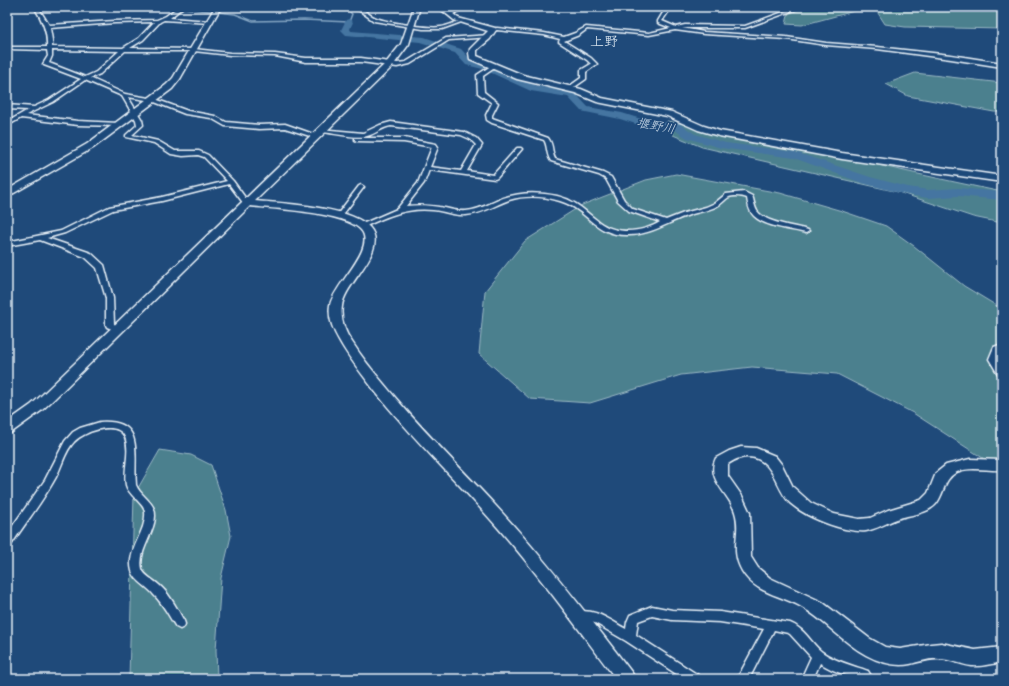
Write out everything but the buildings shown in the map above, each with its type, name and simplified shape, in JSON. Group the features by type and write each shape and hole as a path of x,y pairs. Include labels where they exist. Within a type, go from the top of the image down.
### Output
{"street":[{"path":"36,7 46,22 50,39 50,56 46,64 124,95 153,100 187,113 213,117 225,124 259,127 285,126 319,133 355,135 367,135 381,126 391,124 467,134 476,140 479,146 463,173"},
{"path":"354,7 376,20 411,26 442,28 462,21"},
{"path":"7,429 36,408 389,64 400,52 417,7"},
{"path":"441,7 449,14 462,21 491,33"},
{"path":"449,14 464,7"},
{"path":"658,7 667,11 660,22 676,29 730,35 786,38 826,44 877,48 1002,65"},
{"path":"801,7 749,26 685,26 648,34 586,28 577,34 564,39 544,34 497,29 475,47 472,54 478,60 491,68 527,79 578,91 600,100 669,114 701,128 719,133 842,156 1002,179"},
{"path":"7,124 34,108 51,101 84,79 98,73 124,50 141,39 161,20 180,8"},
{"path":"7,194 90,146 153,100 176,79 216,10"},
{"path":"47,27 161,20 210,22"},
{"path":"7,48 49,50 108,48 124,50 194,50 230,54 275,55 306,60 361,60 403,65 452,38 491,33"},
{"path":"564,39 561,41 589,58 594,64 583,71 584,78 569,89"},
{"path":"491,68 480,75 481,94 496,103 488,115 489,119 546,139 549,143 550,155 553,160 601,174 609,178 621,201 631,210 666,222"},
{"path":"124,95 135,113 140,125 128,136 156,142 173,153 200,153 206,156 231,182 246,203 349,218 362,226 369,234 370,248 338,295 336,304 336,314 343,336 349,347 393,404 510,532 578,616 626,679"},
{"path":"7,107 34,108"},
{"path":"19,116 78,123 118,125"},
{"path":"355,135 352,138 363,140 404,140 434,145 435,147 421,182 400,209"},
{"path":"427,168 495,177 519,149"},
{"path":"7,244 63,232 111,208 162,200 231,182"},
{"path":"339,216 361,187"},
{"path":"362,226 400,209 421,206 466,213 476,211 518,195 530,195 560,199 572,204 604,228 614,232 645,231 657,228 666,222 686,214 708,208 717,204 728,195 744,194 750,197 752,207 756,215 765,220 806,231"},
{"path":"40,238 88,255 101,267 102,276 109,297 111,311 110,326 117,328"},
{"path":"1002,348 998,350 995,359 1002,371"},
{"path":"7,542 53,474 65,446 72,437 99,425 112,424 123,428 129,435 131,486 137,496 148,506 150,514 148,529 141,542 137,556 137,569 143,578 157,590 180,624"},
{"path":"1002,465 974,464 953,468 940,477 932,499 925,505 917,509 894,514 874,523 862,525 835,520 805,507 786,488 776,465 760,454 744,452 732,454 721,462 719,472 739,502 743,511 742,552 746,563 753,573 766,584 818,608 864,645 882,654 895,657 907,657 938,651 975,658 1002,655"},
{"path":"630,637 634,618 652,611 672,615 720,617 790,628 798,633 818,655 835,666 864,675 867,679"},
{"path":"578,616 597,618 630,637 694,679"},
{"path":"743,679 771,626"},
{"path":"807,679 818,655"}],"green space":[{"path":"790,7 1002,7 1002,29 905,27 885,24 876,10 858,10 802,25 786,24"},
{"path":"915,73 1002,83 1002,112 994,112 908,96 886,84"},
{"path":"667,121 751,137 1002,192 1002,223 973,217 898,192 702,147 673,135"},
{"path":"676,174 780,193 842,211 886,226 914,246 964,286 1002,309 1002,475 989,462 913,413 837,374 752,367 681,375 590,403 530,399 479,354 485,291 525,241 582,205 646,180"},
{"path":"160,450 191,455 211,465 226,510 231,536 221,578 216,650 217,679 129,679 134,495"}],"waterway":[{"path":"175,7 235,14 253,21 304,20 349,22 352,14 349,11 352,7"},
{"name":"堰野川","path":"349,22 345,30 349,33 421,39 458,51 469,63 486,67 535,89 571,95 585,109 622,116 639,122 676,126 691,136 725,146 795,155 866,180 908,191 928,194 958,192 1002,196"}],"district":[{"name":"上野","path":"604,41"}]}
